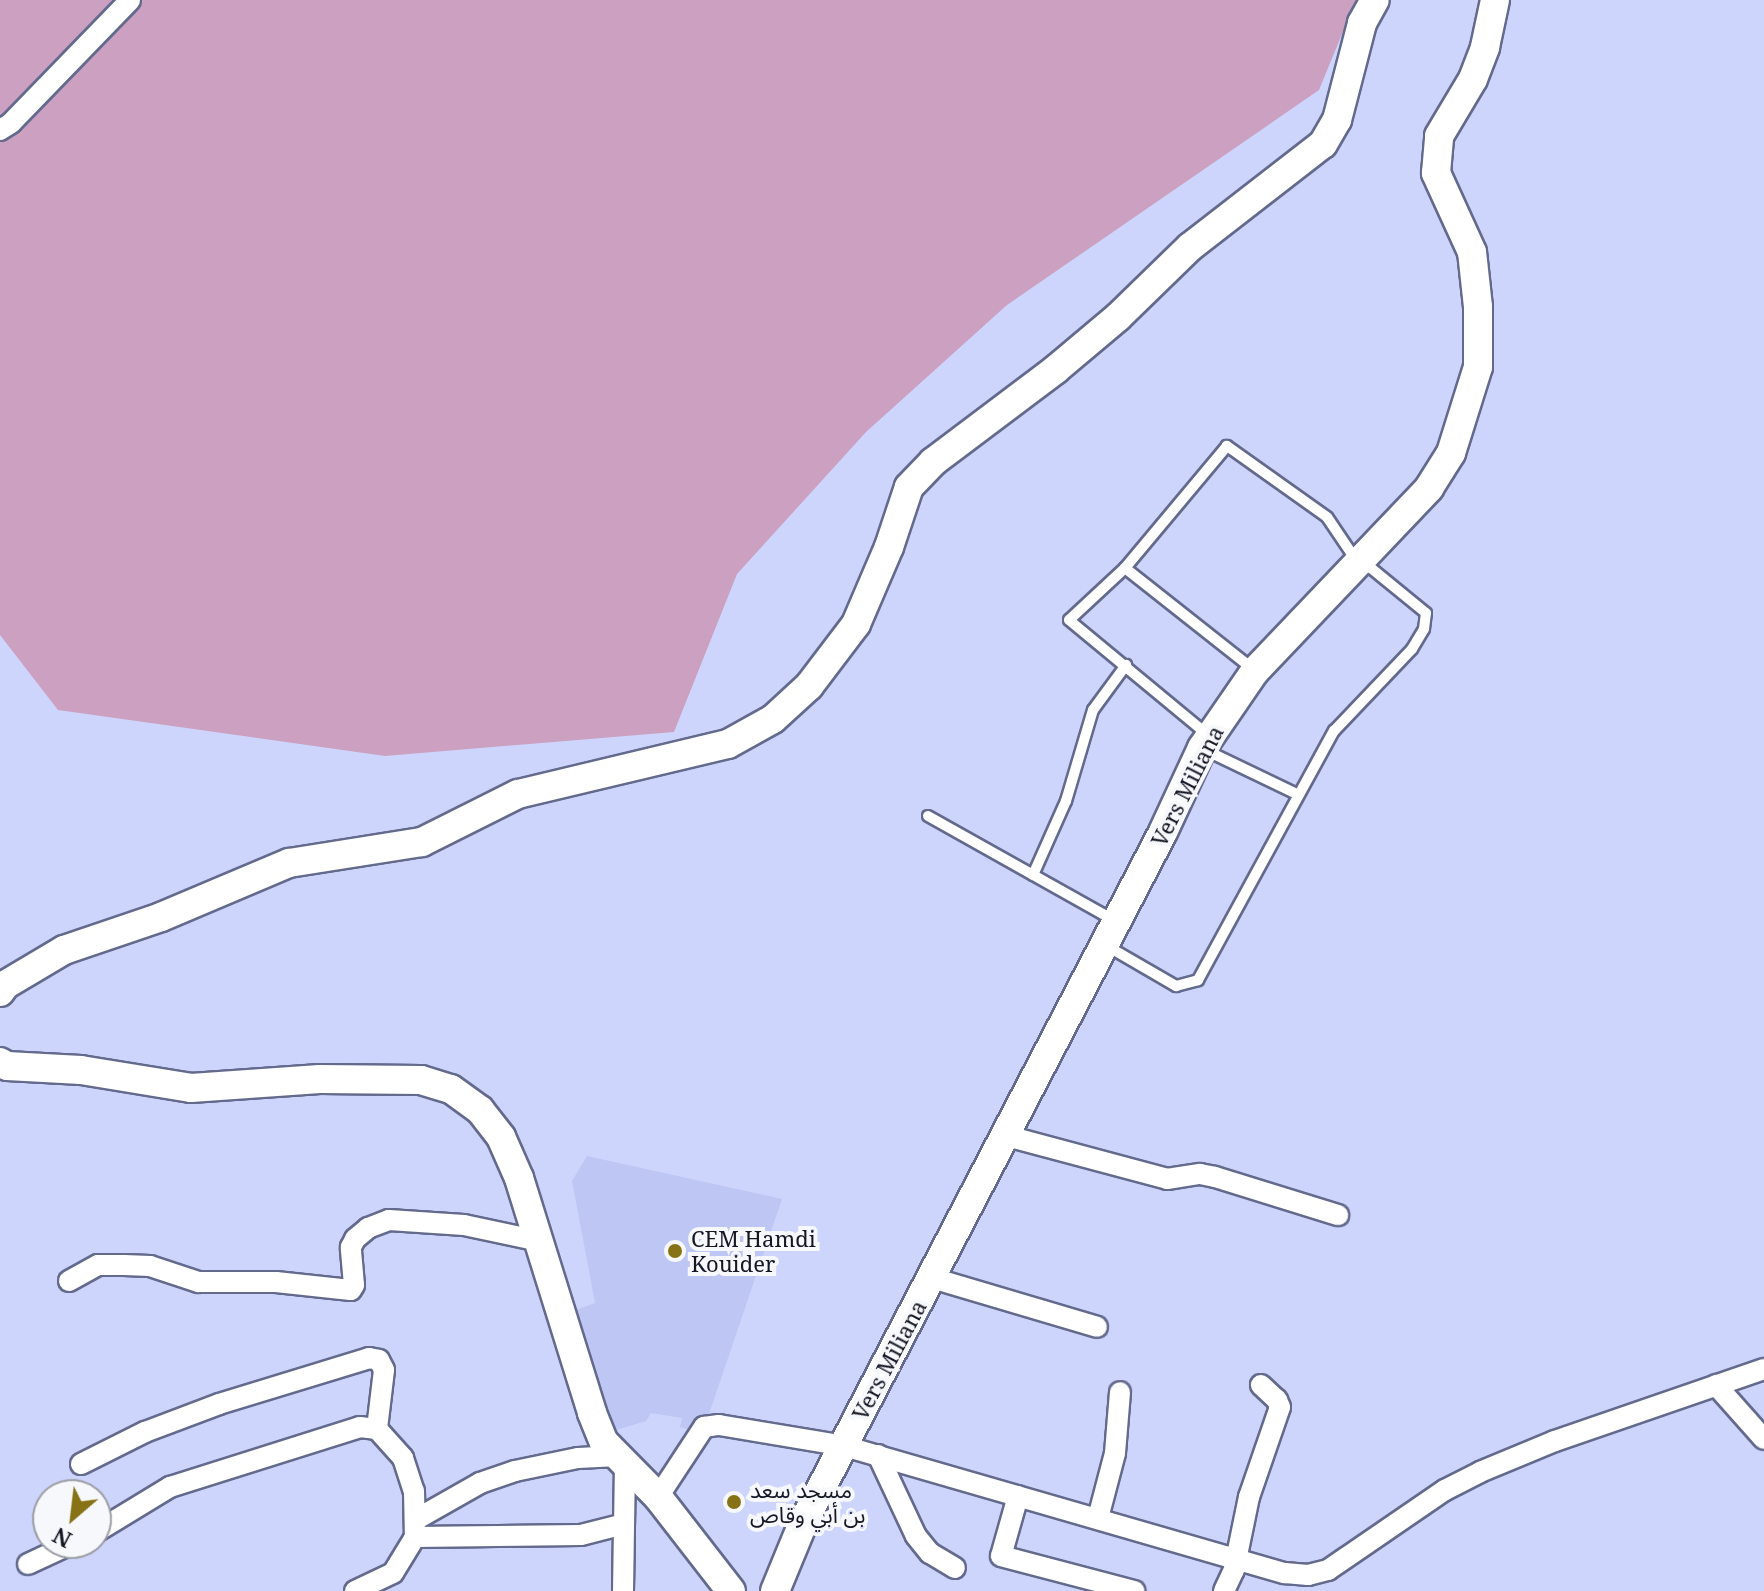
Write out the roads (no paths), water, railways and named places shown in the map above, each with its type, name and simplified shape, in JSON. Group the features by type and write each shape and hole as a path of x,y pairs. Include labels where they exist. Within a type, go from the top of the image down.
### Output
{"street":[{"path":"0,130 11,123 130,0"},
{"path":"0,992 5,985 64,950 161,917 289,863 422,842 518,794 728,744 773,719 809,686 856,624 889,547 909,487 967,433 1055,370 1118,317 1190,247 1323,144 1337,120 1362,23 1375,0"},
{"name":"Vers Miliana","path":"775,1591 803,1523 1007,1136 1206,742 1255,671 1429,488 1451,453 1471,399 1478,367 1478,307 1472,252 1436,173 1439,136 1473,79 1485,47 1495,0"},
{"path":"0,1062 7,1066 81,1070 191,1088 320,1079 421,1080 451,1089 480,1110 501,1137 519,1178 592,1413 604,1442 658,1497 731,1591"},
{"path":"1007,1136 1167,1179 1200,1174 1215,1177 1338,1215"},
{"path":"69,1281 98,1265 124,1265 150,1266 198,1282 276,1282 351,1290 354,1285 351,1247 355,1239 368,1228 389,1220 464,1225 539,1241"},
{"path":"932,1278 1097,1327"},
{"path":"81,1464 145,1432 219,1404 369,1358 379,1360 384,1370 377,1429"},
{"path":"658,1497 704,1427 719,1425 844,1446 1285,1573 1308,1575 1328,1570 1445,1490 1480,1472 1555,1441 1764,1369"},
{"path":"1224,1591 1234,1570 1249,1497 1280,1407 1261,1385"},
{"path":"1716,1385 1764,1439"},
{"path":"1098,1518 1115,1453 1120,1392"},
{"path":"112,1522 170,1487 360,1427 377,1429 403,1458 414,1491 415,1529 393,1573 355,1591"},
{"path":"878,1455 916,1536 930,1553 955,1568"},
{"path":"415,1529 480,1483 515,1471 578,1458 621,1460"},
{"path":"621,1460 623,1591"},
{"path":"1018,1496 1001,1556 1134,1591"},
{"path":"415,1529 581,1535 624,1524"},
{"path":"28,1564 39,1559"}],"lane":[{"path":"928,816 1033,875 1176,986 1198,980 1334,731 1412,649 1424,629 1426,613 1371,568 1358,563 1327,517 1227,446 1125,568 1069,620 1126,665 1206,742 1297,794"},
{"path":"1125,568 1255,671"},
{"path":"1033,875 1066,801 1093,710 1126,665"}],"place":[{"name":"CEM Hamdi Kouider","path":"675,1251"},
{"name":"مسجد سعد بن أبي وقاص","path":"734,1502"}]}
